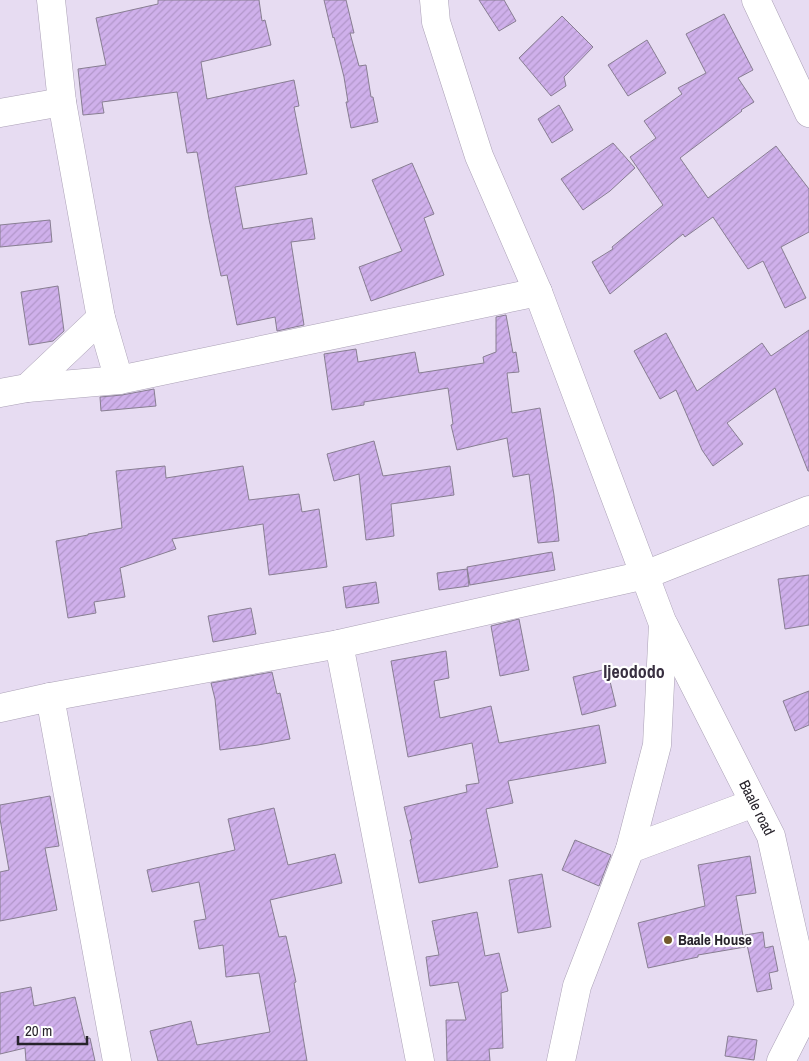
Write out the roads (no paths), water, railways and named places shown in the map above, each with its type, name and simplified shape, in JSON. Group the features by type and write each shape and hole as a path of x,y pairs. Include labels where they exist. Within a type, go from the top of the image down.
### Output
{"street":[{"path":"51,0 62,102 101,318 119,380"},
{"name":"Baale road","path":"434,0 436,22 479,156 538,292 663,624 771,836 809,1006"},
{"path":"756,0 809,113"},
{"path":"0,113 62,102"},
{"path":"0,393 27,388 119,380 538,292"},
{"path":"27,388 101,318"},
{"path":"0,708 50,697 339,644 645,575 809,510"},
{"path":"561,1061 577,986 630,849 657,746 663,624"},
{"path":"339,644 420,1061"},
{"path":"50,697 117,1061"},
{"path":"630,849 754,803"},
{"path":"780,1061 809,1006"}],"place":[{"name":"Baale House","path":"668,940"}],"district":[{"name":"Ijeododo","path":"634,672"}]}
